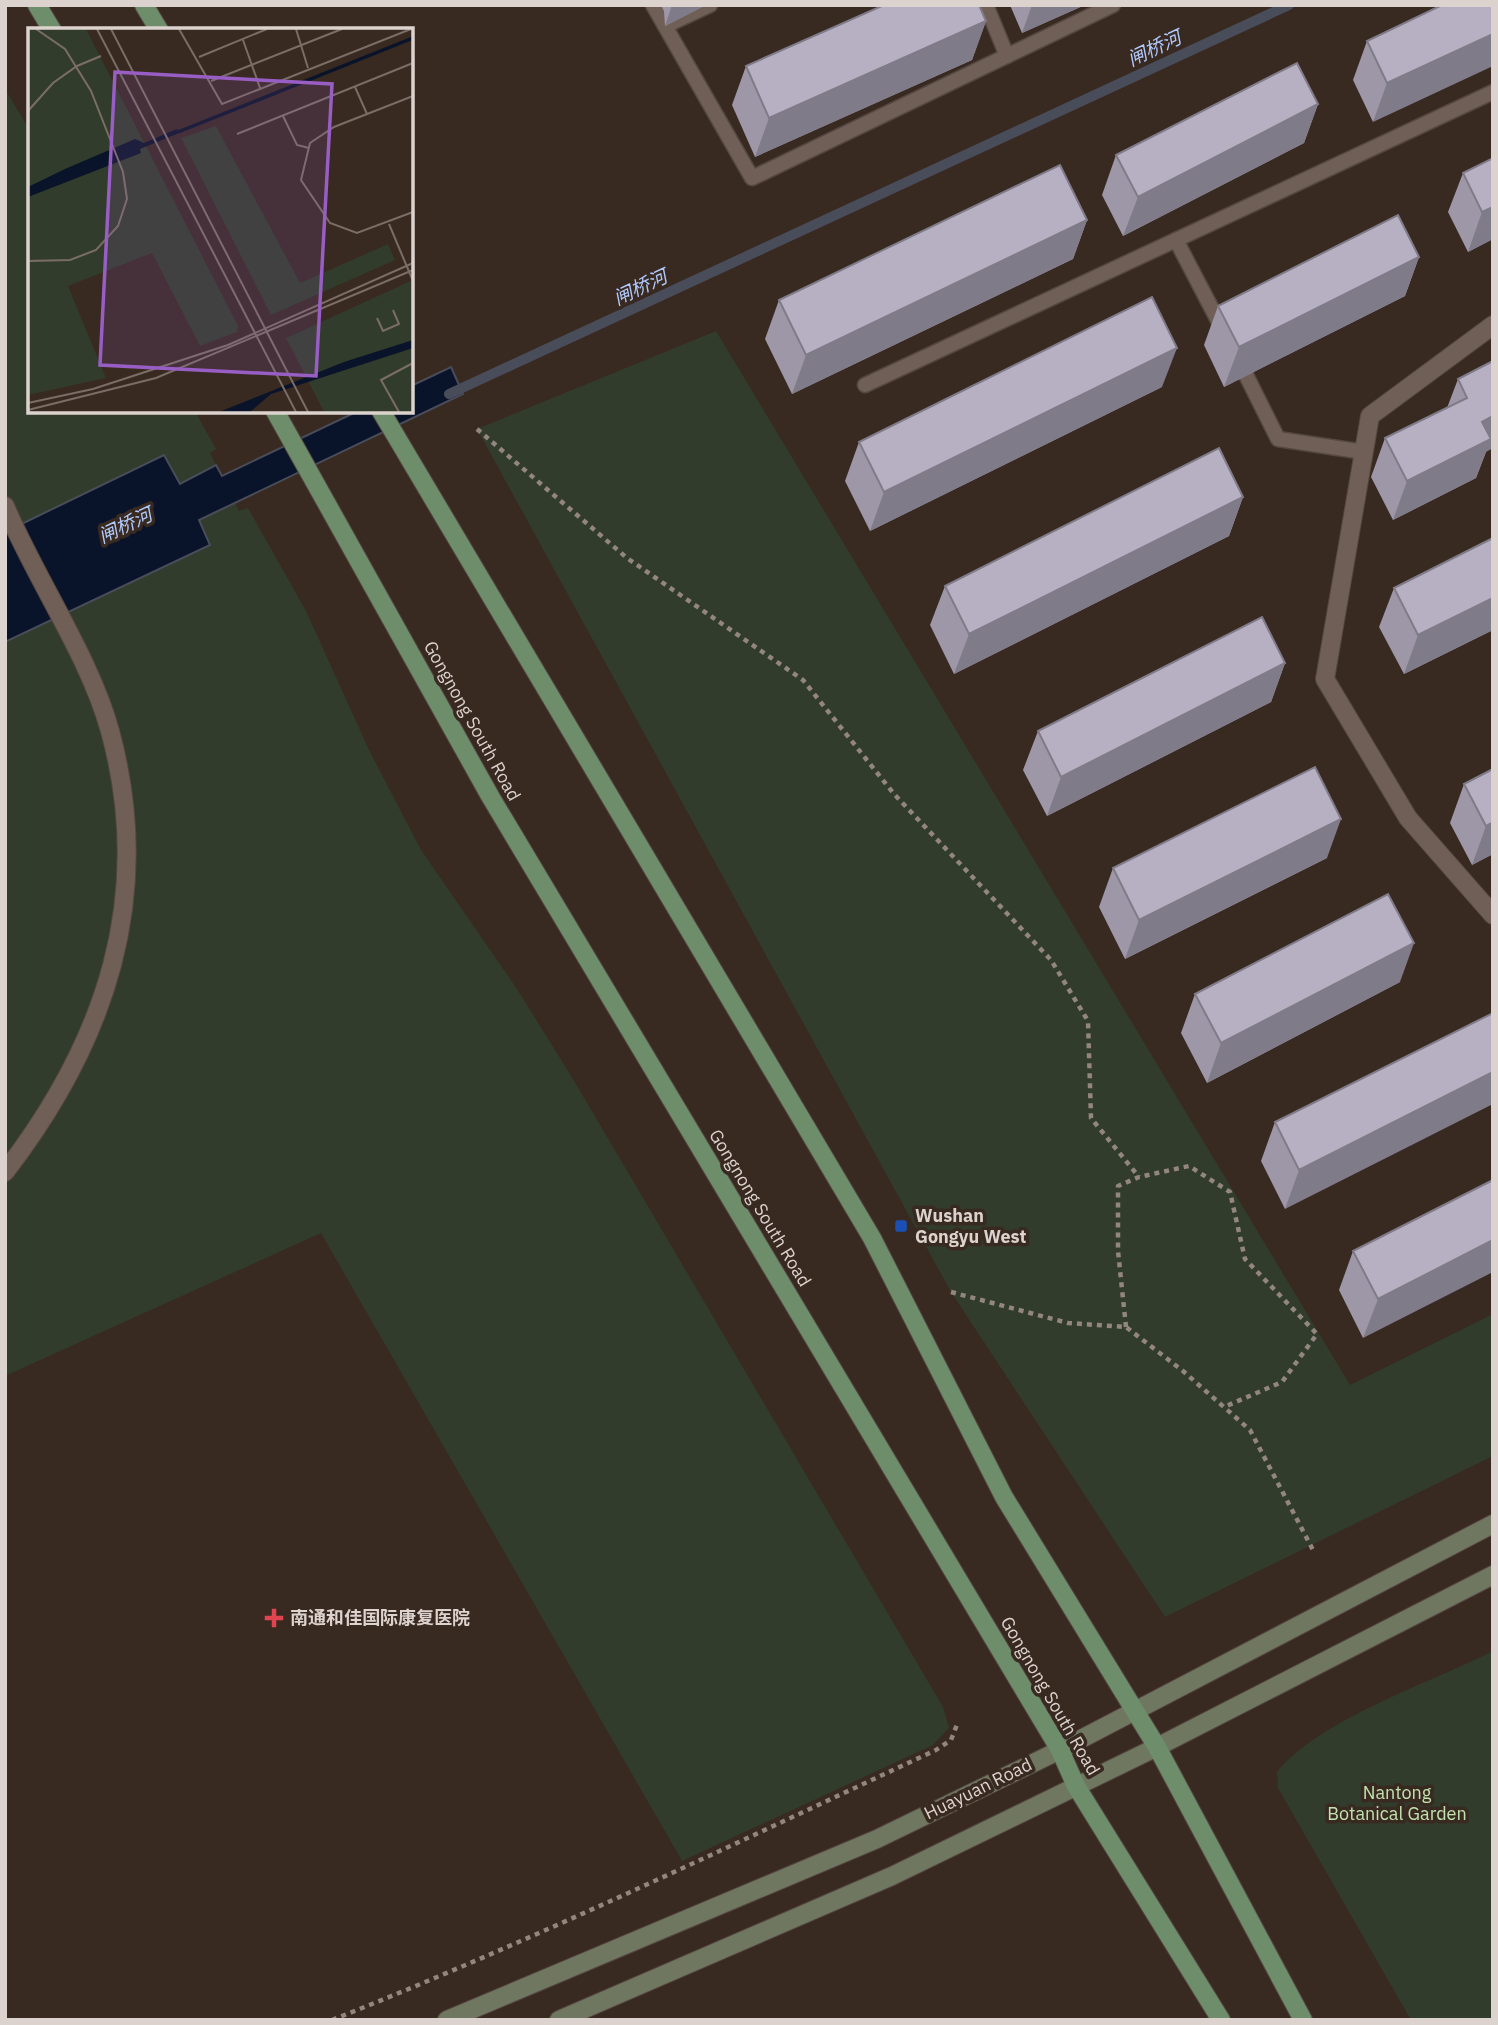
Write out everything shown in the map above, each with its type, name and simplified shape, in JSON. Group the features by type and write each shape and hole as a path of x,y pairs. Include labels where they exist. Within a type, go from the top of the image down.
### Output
{"main road":[{"path":"37,5 51,28"},
{"path":"144,5 158,28"},
{"path":"381,413 872,1238 1004,1497 1157,1747 1303,2020"},
{"name":"Gongnong South Road","path":"280,419 490,796 1060,1750 1076,1786 1221,2020"},
{"name":"Huayuan Road","path":"447,2020 877,1839 1060,1750 1133,1709 1493,1524"},
{"path":"559,2020 892,1876 1157,1747 1493,1575"}],"street":[{"path":"1493,325 1370,416 1325,679 1408,817 1493,915"},
{"path":"5,1172 55,1102 103,1003 117,953 127,870 125,820 110,731 64,627 7,511"}],"lane":[{"path":"653,5 752,178 1113,5"},
{"path":"665,26 710,5"},
{"path":"986,5 1007,56"},
{"path":"865,385 1493,92"},
{"path":"1176,240 1279,439 1364,452"}],"path":[{"path":"477,429 627,558 803,680 894,794 1051,960 1087,1021 1091,1118 1139,1177"},
{"path":"1126,1326 1118,1251 1118,1186 1139,1177 1189,1166 1230,1192 1245,1259 1317,1334 1282,1382 1224,1407"},
{"path":"951,1292 1068,1323 1126,1326 1250,1430 1312,1550"},
{"path":"332,2020 400,1993 662,1877 936,1751 951,1740 958,1722"}],"green space":[{"path":"5,89 28,128 28,413 196,413 216,449 210,453 239,511 248,508 306,611 369,750 421,850 517,989 570,1074 943,1707 949,1728 933,1745 682,1861 321,1233 5,1376"},
{"path":"716,331 1350,1385 1493,1314 1493,1456 1165,1617 951,1292 477,429"},
{"name":"Nantong Botanical Garden","path":"1493,1651 1493,2020 1411,2020 1278,1788 1277,1772 1320,1735 1348,1719"}],"water":[{"path":"451,367 463,394 199,520 210,545 5,642 5,532 164,455 180,484 216,465 222,476 354,413 413,413 413,385"}],"building":[{"path":"884,5 979,5 986,21 769,118 746,66"},
{"path":"1442,5 1493,5 1493,34 1387,83 1367,41"},
{"path":"1297,63 1318,104 1138,197 1116,155"},
{"path":"1493,158 1493,207 1482,212 1463,173"},
{"path":"1060,165 1087,220 806,355 779,300"},
{"path":"1398,215 1419,257 1239,347 1218,306"},
{"path":"1152,297 1177,348 884,492 859,442"},
{"path":"1493,361 1493,416 1482,422 1491,439 1407,481 1385,438 1467,398 1458,379"},
{"path":"1219,448 1243,497 969,634 945,586"},
{"path":"1493,538 1493,598 1418,635 1394,588"},
{"path":"1262,617 1285,663 1061,777 1038,731"},
{"path":"1315,767 1341,819 1139,920 1113,868"},
{"path":"1493,769 1493,822 1486,826 1464,784"},
{"path":"1388,894 1414,943 1221,1043 1195,994"},
{"path":"1493,1013 1493,1072 1299,1170 1275,1122"},
{"path":"1493,1180 1493,1240 1378,1299 1353,1251"}],"waterway":[{"name":"闸桥河","path":"449,394 1289,5"}],"place":[{"name":"Wushan Gongyu West","path":"901,1226"},
{"name":"南通和佳国际康复医院","path":"274,1618"}]}
